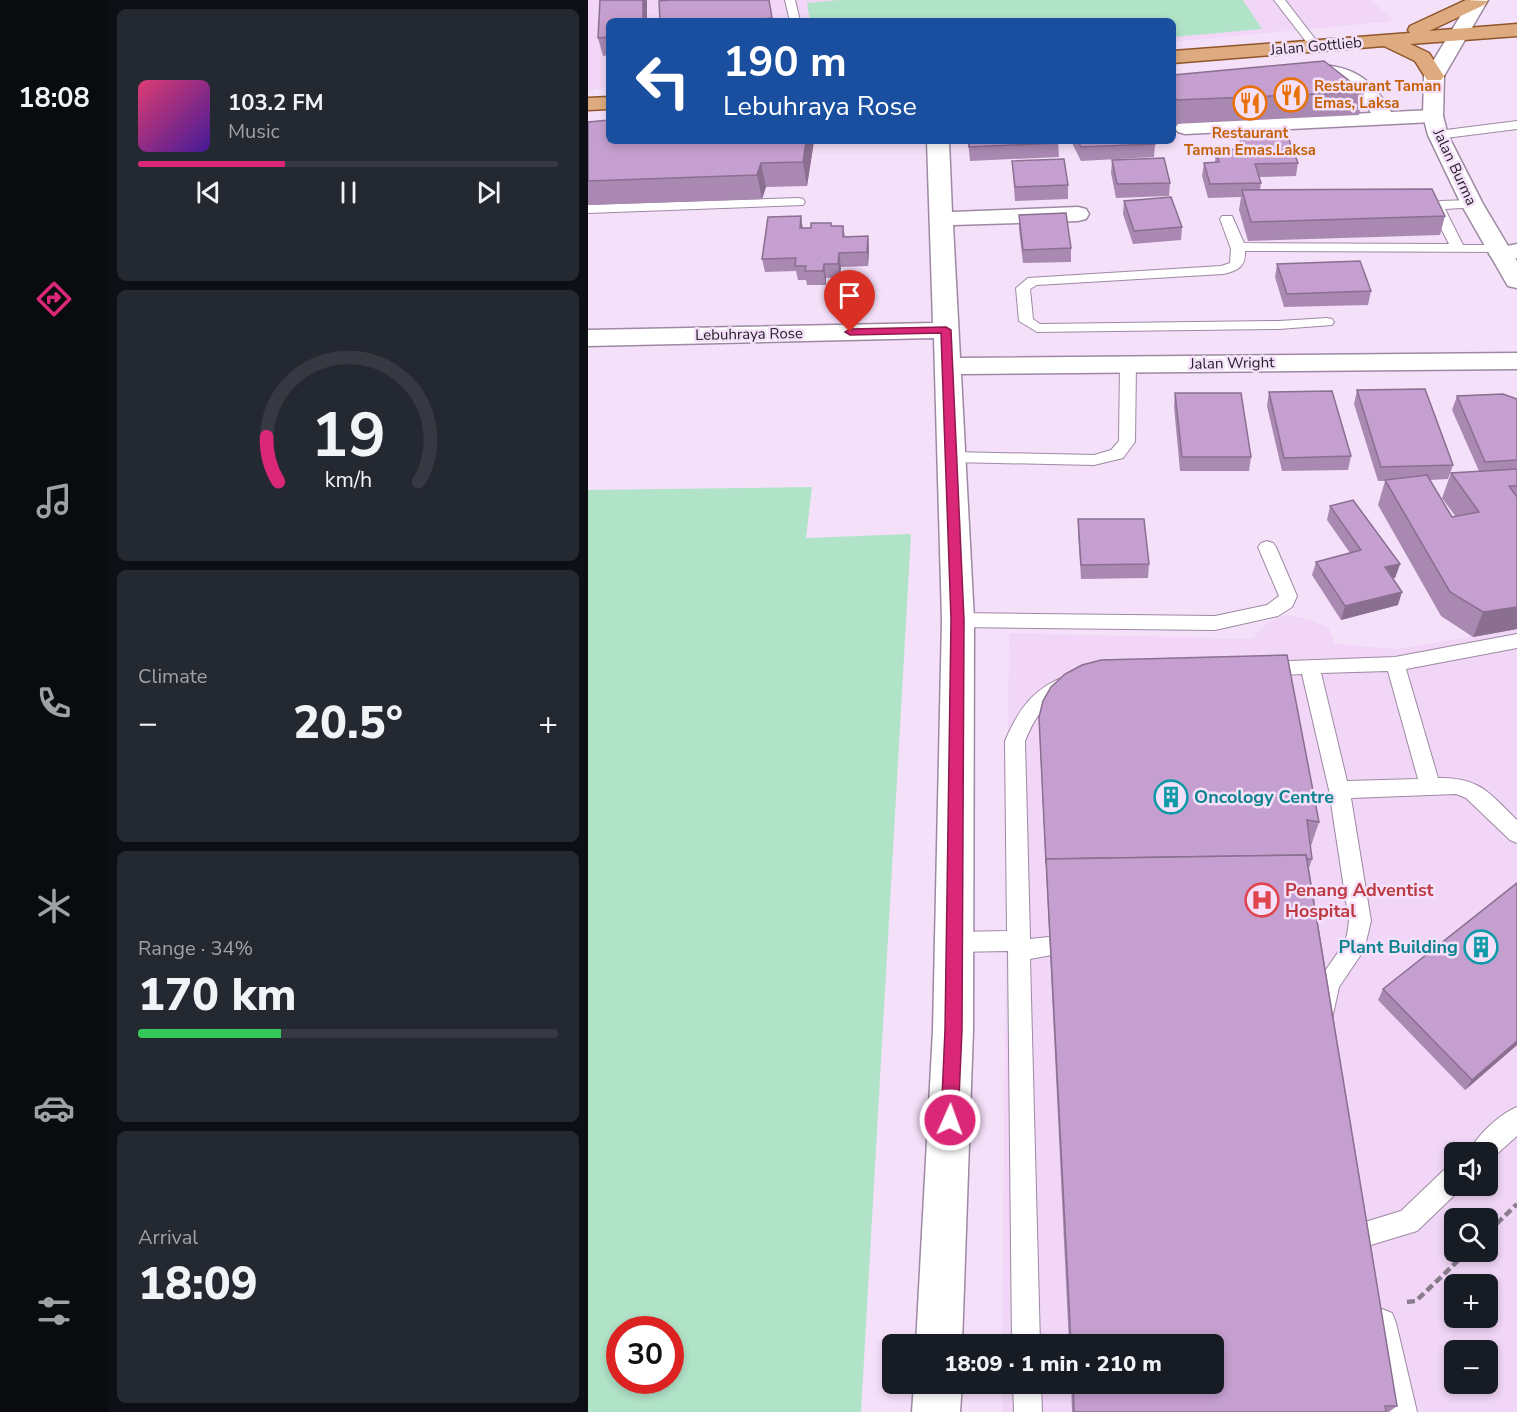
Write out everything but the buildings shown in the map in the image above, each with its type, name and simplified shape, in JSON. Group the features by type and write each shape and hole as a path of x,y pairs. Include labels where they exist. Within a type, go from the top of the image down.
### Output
{"main road":[{"path":"1315,46 1352,38 1410,32 1478,0"},
{"path":"1455,40 1517,30"},
{"path":"1386,40 1422,57 1434,76"},
{"name":"Jalan Gottlieb","path":"1176,57 1386,40 1455,40"},
{"path":"1455,40 1517,41"},
{"name":"Jalan Gottlieb","path":"1176,67 1410,50 1455,40"},
{"path":"588,104 606,103"},
{"path":"588,116 606,115"}],"street":[{"name":"Jalan Burma","path":"1478,0 1434,76 1436,126 1472,204 1505,251 1517,281"},
{"path":"1275,72 1308,69 1343,75 1366,88 1384,118"},
{"path":"1185,128 1384,118 1436,126"},
{"path":"938,144 958,620 954,1030 939,1334"},
{"path":"941,219 1078,214"},
{"name":"Lebuhraya Rose","path":"588,338 946,330"},
{"name":"Jalan Wright","path":"947,366 1517,361"},
{"path":"936,1412 937,1394"}],"lane":[{"path":"790,0 794,18"},
{"path":"1279,0 1315,46"},
{"path":"1436,126 1512,126 1517,141"},
{"path":"588,209 798,202"},
{"path":"1458,249 1437,207 1472,204"},
{"path":"1227,219 1237,247 1239,263 1230,269 1033,281 1023,288 1024,317 1031,325 1046,328 1279,325 1327,322"},
{"path":"1237,247 1505,251"},
{"path":"951,457 1094,460 1117,454 1127,442 1128,364"},
{"path":"958,620 1215,623 1272,611 1286,602 1288,596 1267,547"},
{"path":"1240,670 1395,664 1517,641"},
{"path":"1395,664 1430,786"},
{"path":"1310,666 1339,790 1359,921 1356,943 1328,984 1323,1009 1327,1032"},
{"path":"1026,1334 1016,741 1024,719 1037,701 1056,686 1079,679 1090,679"},
{"path":"1339,790 1456,786 1473,791 1517,834"},
{"path":"955,942 1019,952 1049,947"},
{"path":"1493,1142 1517,1119"},
{"path":"1364,1234 1408,1222 1444,1188"},
{"path":"1377,1302 1403,1412"},
{"path":"1027,1394 1028,1412"}],"path":[{"path":"1498,1222 1517,1204"},
{"path":"1377,1302 1416,1301 1457,1262"}],"shaded area":[{"path":"588,0 1371,0 1394,21 1176,42 1176,18 606,18 606,88 588,90"},
{"name":"Penang Adventist Hospital","path":"1287,615 1308,619 1328,627 1335,644 1396,649 1517,629 1517,1412 1002,1412 1002,1394 1224,1394 1224,1334 1002,1334 1009,633 1252,639 1268,622"}],"green space":[{"path":"839,0 1243,0 1262,29 1176,37 1176,18 810,18 807,3"},
{"path":"812,487 806,538 911,534 861,1412 588,1412 588,490"}],"place":[{"name":"Restaurant Taman Emas, Laksa","path":"1291,95"},
{"name":"Restaurant Taman Emas.Laksa","path":"1250,103"},
{"name":"Oncology Centre","path":"1171,797"},
{"name":"Penang Adventist Hospital","path":"1262,900"},
{"name":"Plant Building","path":"1481,947"}],"route":[{"path":"850,332 946,330 958,620 954,1030 950,1120"}]}
